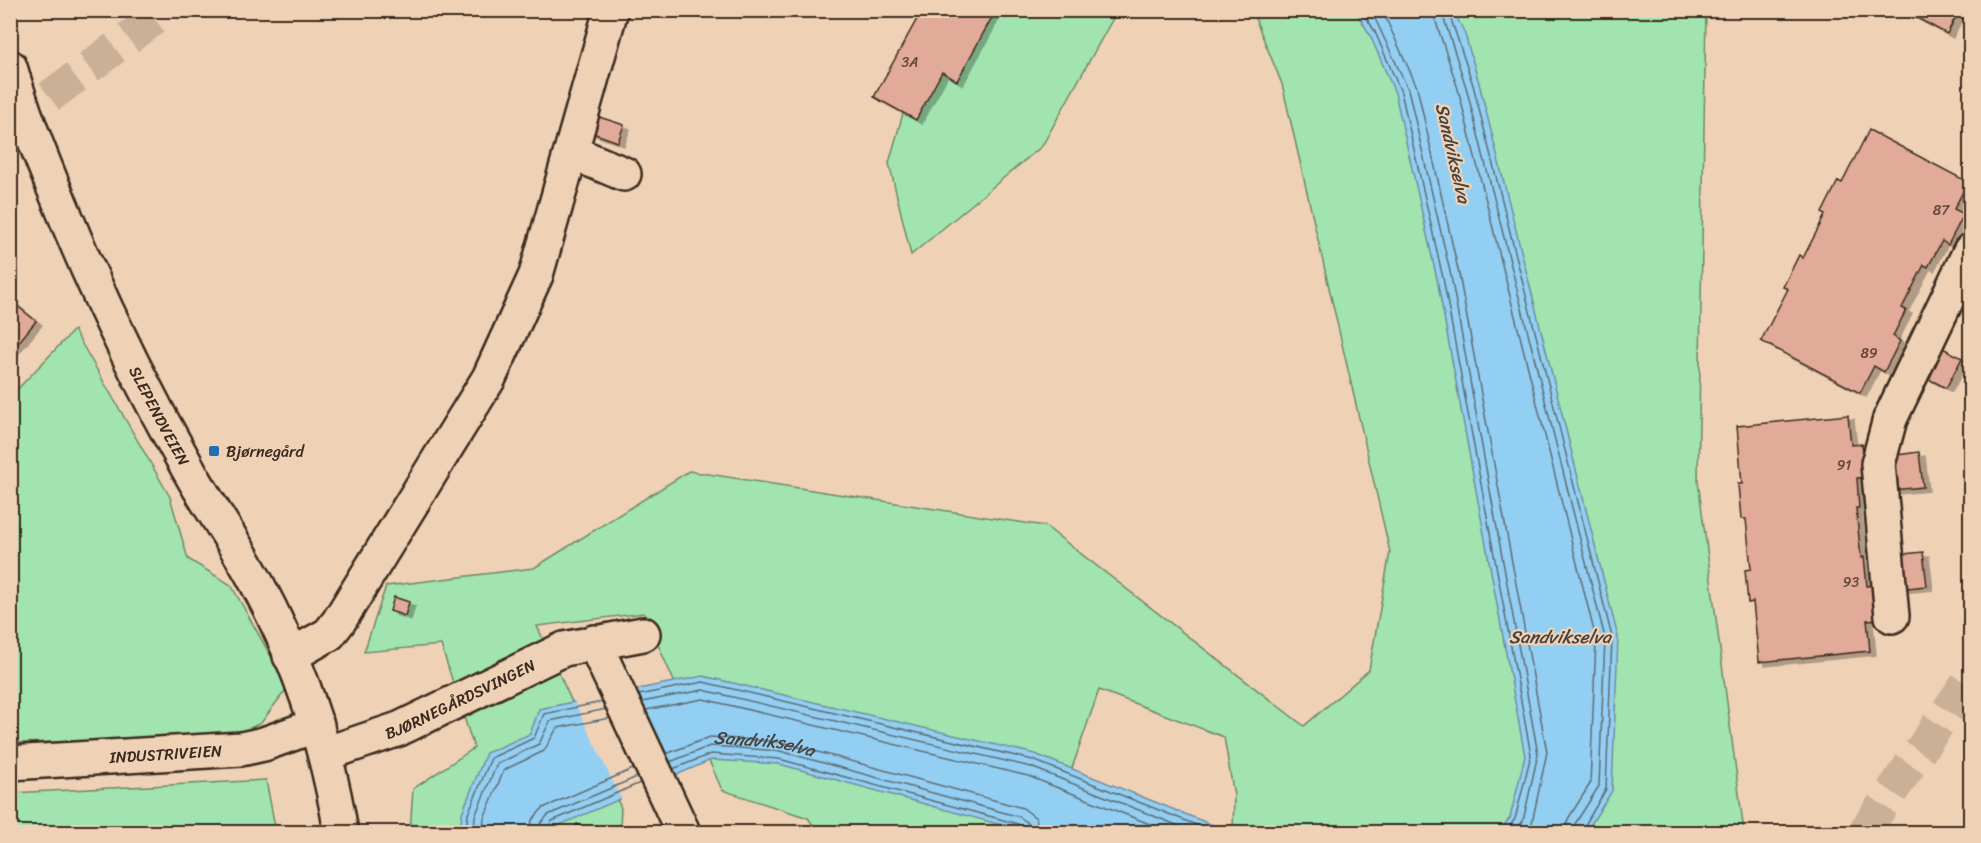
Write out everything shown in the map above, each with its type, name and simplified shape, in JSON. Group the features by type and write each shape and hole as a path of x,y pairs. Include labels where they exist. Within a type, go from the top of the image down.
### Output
{"street":[{"path":"290,656 329,634 339,621 489,378 536,274 611,10"},
{"name":"SLEPENDVEIEN","path":"10,67 37,148 85,265 175,444 243,558 310,698 321,739"},
{"path":"571,152 624,174"},
{"path":"1892,616 1878,464 1890,419 1971,251"},
{"name":"BJØRNEGÅRDSVINGEN","path":"321,739 399,729 564,648 600,657 643,634"},
{"path":"600,657 683,832"},
{"path":"321,739 341,832"},
{"name":"INDUSTRIVEIEN","path":"10,763 241,749 264,744 321,739"}],"green space":[{"path":"932,11 1117,11 1042,146 911,255 889,163"},
{"path":"1252,11 1356,11 1370,34 1397,11 1706,11 1698,481 1744,832 1233,832 1234,796 1224,737 1099,690 1050,832 818,832 808,818 722,790 644,613 537,626 621,808 620,827 627,832 410,832 413,789 474,748 441,645 364,652 386,586 534,568 689,471 1045,526 1304,726 1369,670 1390,552 1282,84"},
{"path":"74,330 170,497 188,559 231,585 288,687 261,723 226,739 11,743 10,397"},
{"path":"266,780 276,832 11,832 11,793"}],"water":[{"name":"Sandvikselva","path":"1356,11 1453,11 1464,31 1479,83 1618,637 1612,791 1586,832 1498,832 1510,818 1525,756 1437,279 1395,93 1370,35"},
{"name":"Sandvikselva","path":"703,676 1035,754 1230,832 1027,832 779,764 711,760 555,827 551,832 460,832 462,813 486,753 530,734 539,709"}],"pier":[{"path":"630,688 674,779 622,801 573,699"}],"building":[{"path":"922,10 996,10 957,81 942,72 916,120 874,97"},
{"path":"1902,10 1959,10 1947,34"},
{"path":"593,115 624,125 618,142 587,131"},
{"path":"1869,130 1968,182 1954,209 1964,214 1948,245 1942,241 1928,267 1924,265 1902,308 1906,310 1893,336 1900,341 1884,372 1874,366 1860,393 1761,341 1788,289 1783,287 1799,255 1803,258 1825,215 1822,213 1838,181 1842,183"},
{"path":"10,300 36,321 10,353"},
{"path":"1935,344 1962,358 1946,388 1919,374"},
{"path":"1848,415 1851,445 1862,444 1866,477 1857,478 1859,508 1856,508 1861,558 1864,557 1867,586 1876,585 1879,619 1867,620 1870,651 1759,662 1753,602 1748,603 1745,570 1751,569 1746,519 1741,519 1738,484 1742,484 1737,426"},
{"path":"1919,452 1923,487 1893,490 1889,456"},
{"path":"1923,552 1927,586 1898,589 1894,555"},
{"path":"394,597 409,602 405,616 390,611"},
{"path":"577,824 592,832 572,832"}],"tunnel":[{"path":"10,126 166,10"},
{"path":"1864,832 1970,678"}],"place":[{"name":"Bjørnegård","path":"214,451"}]}
